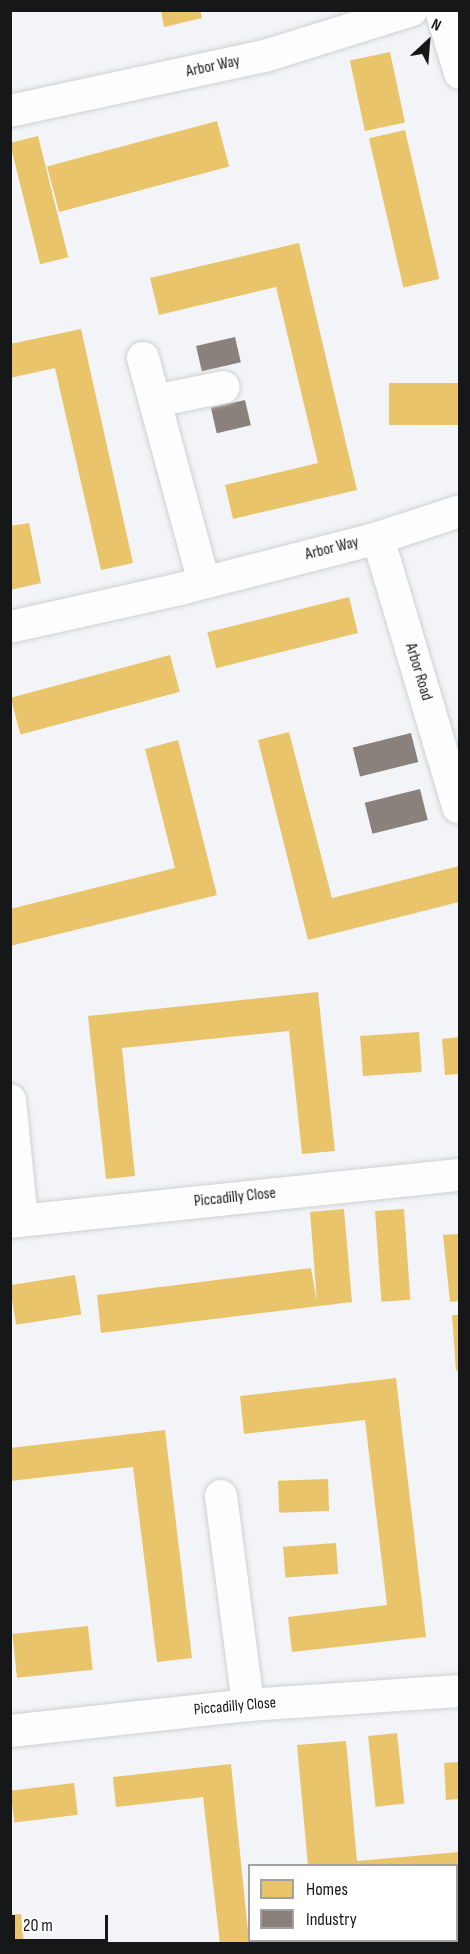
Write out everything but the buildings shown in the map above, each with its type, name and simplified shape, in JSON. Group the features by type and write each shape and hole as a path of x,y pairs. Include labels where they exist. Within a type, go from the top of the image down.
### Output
{"street":[{"name":"Arbor Way","path":"10,111 265,56 412,10"},
{"path":"441,10 459,73"},
{"path":"143,358 204,582"},
{"path":"155,401 224,387"},
{"name":"Arbor Way","path":"10,627 204,582 378,538 459,511"},
{"name":"Arbor Road","path":"378,538 458,807"},
{"path":"10,1101 16,1221"},
{"name":"Piccadilly Close","path":"16,1221 459,1175"},
{"path":"221,1496 248,1705"},
{"name":"Piccadilly Close","path":"10,1731 248,1705 459,1691"}]}
